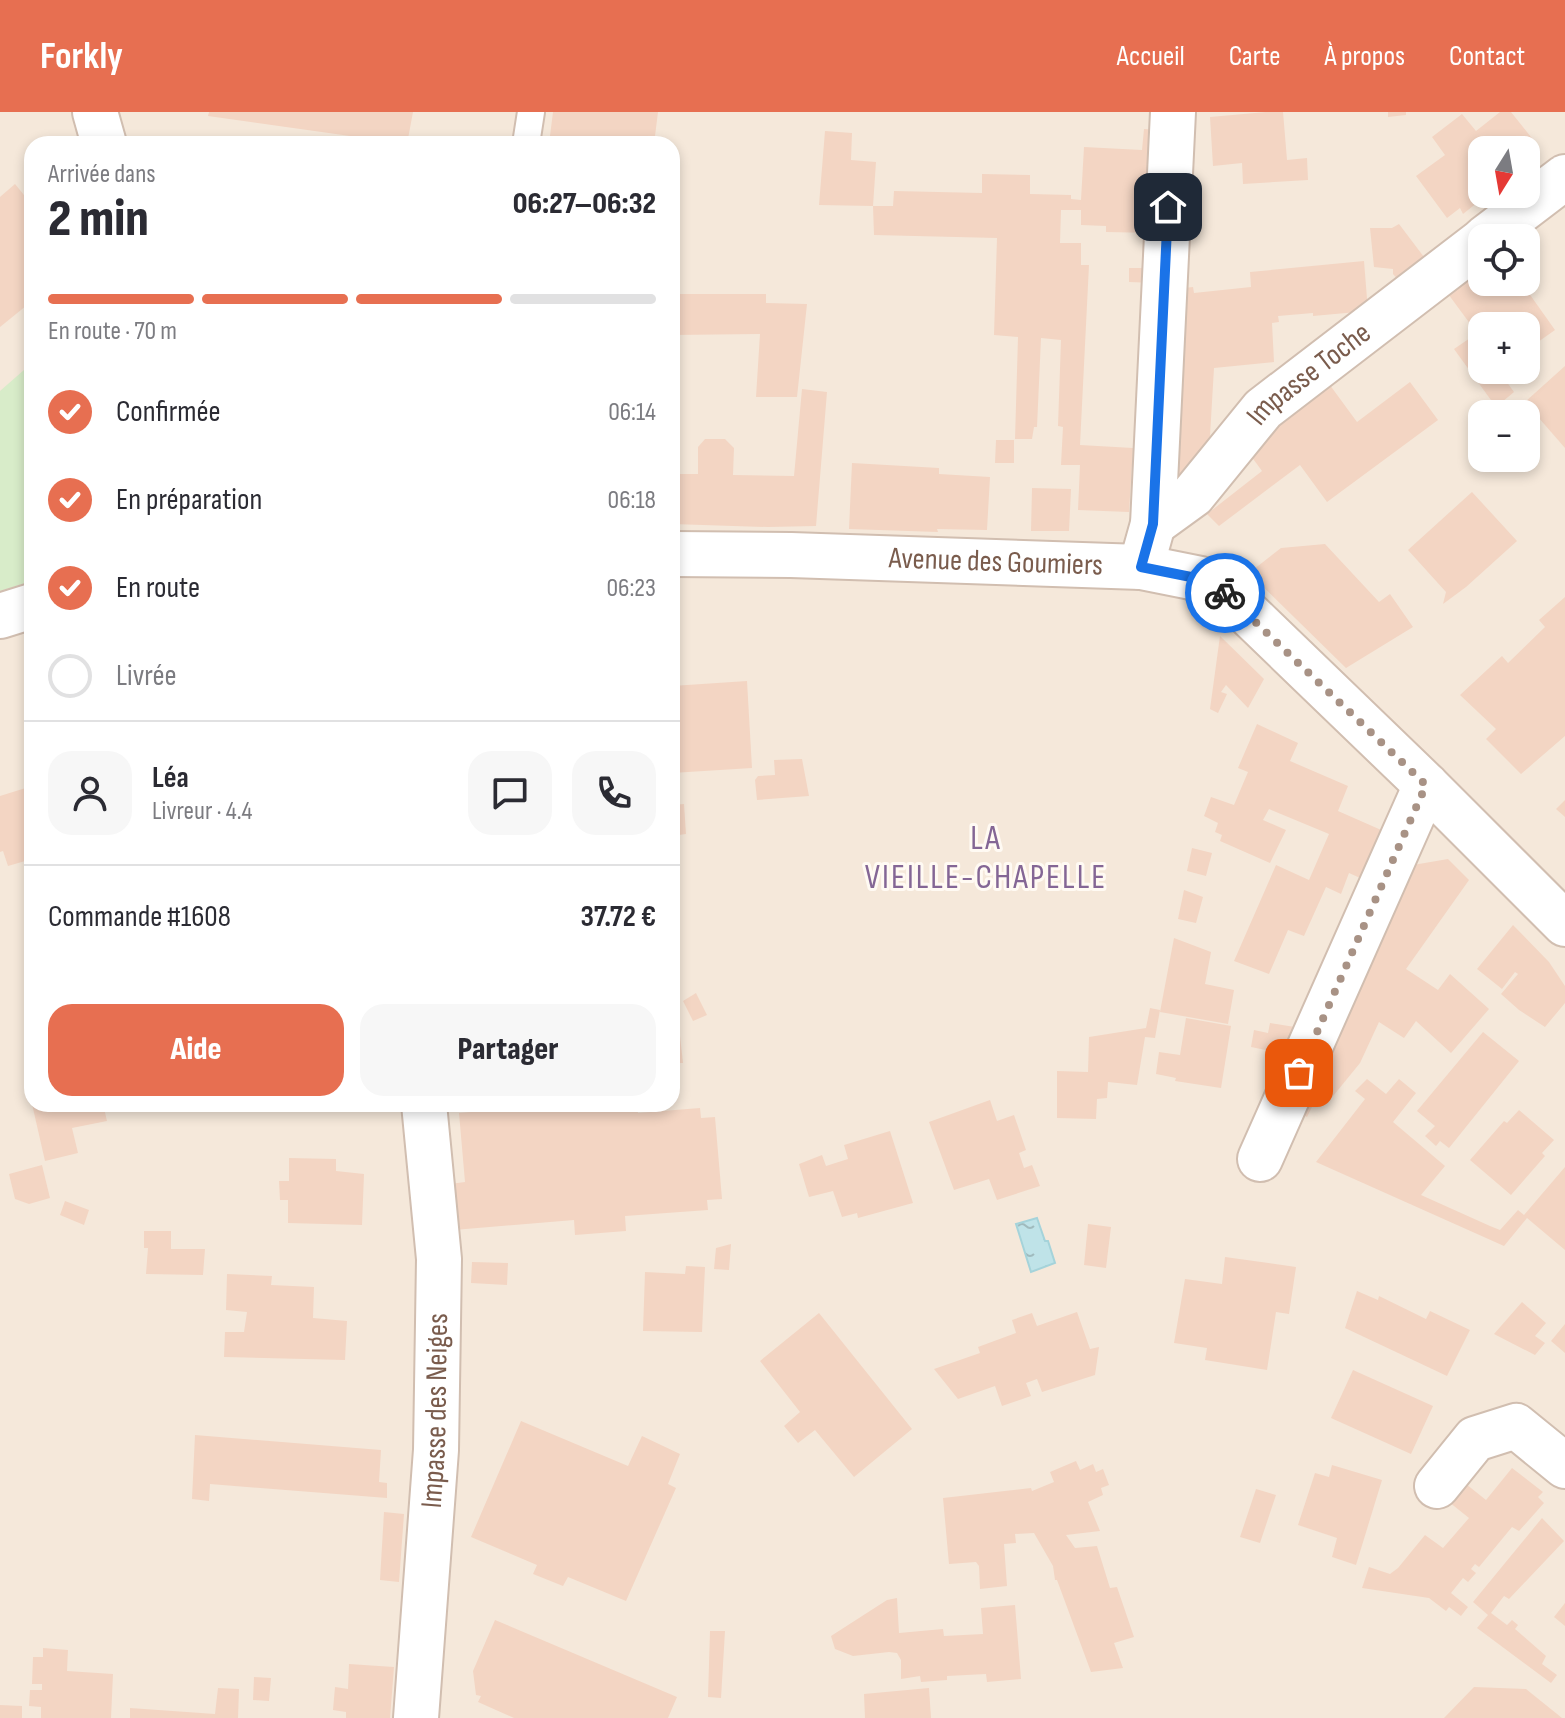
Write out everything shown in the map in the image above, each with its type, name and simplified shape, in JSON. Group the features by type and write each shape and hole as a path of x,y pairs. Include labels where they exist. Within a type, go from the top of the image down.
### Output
{"street":[{"path":"95,112 102,136"},
{"path":"1141,567 1153,524 1173,112"},
{"name":"Impasse Toche","path":"1504,224 1565,177"},
{"name":"Impasse Toche","path":"1153,524 1193,495 1263,409 1468,251"},
{"name":"Avenue des Goumiers","path":"680,554 1141,567 1201,579 1231,597 1565,924"},
{"path":"0,616 24,608"},
{"path":"1260,1159 1426,785"},
{"name":"Impasse des Neiges","path":"416,1718 436,1450 439,1259 425,1112"},
{"path":"1437,1486 1475,1439 1516,1426 1565,1466"}],"lane":[{"path":"527,136 531,112"}],"shaded area":[{"path":"0,112 1565,112 1565,1718 0,1718"}],"green space":[{"path":"24,370 24,584 0,591 0,391"}],"water":[{"path":"1037,1218 1055,1263 1031,1272 1016,1224"}],"building":[{"path":"209,112 413,112 408,136 350,136 208,116"},
{"path":"553,112 658,112 655,136 550,136"},
{"path":"1283,112 1287,160 1307,158 1308,180 1243,184 1242,163 1213,166 1210,117"},
{"path":"1388,112 1406,112 1406,115 1388,117"},
{"path":"1500,112 1511,112 1530,136 1468,136 1468,208 1470,208 1463,214 1460,208 1447,218 1416,176 1445,155 1432,137 1462,114 1476,131"},
{"path":"1144,129 1160,130 1156,233 1106,232 1106,226 1081,225 1081,210 1061,210 1060,243 1081,243 1081,265 1089,265 1080,445 1133,448 1129,512 1078,510 1080,465 1061,465 1063,427 1058,426 1061,340 1041,338 1037,427 1034,427 1032,439 1015,439 1018,337 994,335 997,238 874,235 873,206 893,206 894,191 982,193 982,174 1030,175 1030,194 1071,195 1071,199 1081,200 1084,147 1142,150"},
{"path":"825,131 852,133 851,160 876,162 873,206 819,205"},
{"path":"15,184 24,195 24,308 0,327 0,197"},
{"path":"1399,224 1430,265 1404,286 1393,274 1393,269 1374,267 1370,228 1392,228"},
{"path":"1364,261 1368,311 1278,316 1279,322 1272,323 1274,362 1214,368 1209,453 1191,483 1166,481 1174,289 1193,287 1194,293 1251,287 1250,272"},
{"path":"1468,267 1468,296 1531,296 1555,330 1540,341 1540,312 1468,312 1468,321 1443,287"},
{"path":"1129,268 1155,268 1154,283 1129,282"},
{"path":"680,294 766,294 766,303 807,304 797,397 756,397 760,334 680,335"},
{"path":"1468,339 1468,368 1454,349"},
{"path":"1565,366 1565,448 1540,419 1540,400 1527,400"},
{"path":"1324,377 1357,422 1410,382 1438,420 1327,502 1300,465 1219,526 1207,514 1262,471 1240,441"},
{"path":"1479,384 1508,384 1514,392 1504,400 1491,400"},
{"path":"802,389 827,392 816,526 680,524 680,474 698,474 698,447 705,439 725,439 734,448 733,475 794,476"},
{"path":"996,440 1014,440 1014,463 995,463"},
{"path":"852,463 939,468 939,474 990,477 987,530 849,529"},
{"path":"1032,488 1071,489 1069,531 1031,531"},
{"path":"1472,492 1517,541 1443,604 1446,592 1408,550"},
{"path":"1325,544 1379,602 1390,594 1413,627 1346,668 1249,573 1281,548"},
{"path":"1565,597 1565,736 1521,774 1486,739 1496,729 1460,695 1502,656 1508,663 1545,627 1539,620"},
{"path":"1220,636 1264,679 1248,708 1226,685 1221,692 1227,694 1218,713 1210,709"},
{"path":"747,681 752,768 680,772 680,685"},
{"path":"1257,724 1298,743 1290,761 1348,786 1338,811 1388,833 1367,881 1349,873 1341,894 1326,887 1304,936 1288,930 1269,974 1234,961 1276,865 1309,880 1329,834 1269,809 1263,820 1286,830 1270,863 1220,841 1222,835 1215,832 1218,823 1204,816 1211,797 1234,805 1248,772 1238,768"},
{"path":"802,759 809,796 757,800 755,780 758,776 775,775 774,760"},
{"path":"24,788 24,861 8,866 3,851 0,852 0,796"},
{"path":"1565,800 1565,817 1556,809"},
{"path":"680,804 684,804 686,834 680,835"},
{"path":"1192,848 1212,853 1206,876 1187,871"},
{"path":"1448,859 1469,880 1406,969 1438,990 1450,974 1489,1009 1451,1053 1416,1021 1404,1038 1379,1022 1360,1063 1329,1101 1317,1097 1307,1117 1295,1111 1413,865"},
{"path":"1184,890 1203,897 1196,923 1178,919"},
{"path":"1513,925 1549,962 1565,986 1565,1003 1545,1027 1501,994 1518,974 1515,972 1502,989 1477,969"},
{"path":"1174,938 1211,952 1205,984 1234,990 1228,1024 1160,1012"},
{"path":"696,993 707,1015 693,1021 683,1001"},
{"path":"1150,1008 1160,1010 1155,1038 1145,1037 1137,1085 1108,1082 1107,1098 1097,1099 1096,1119 1057,1118 1057,1071 1088,1072 1089,1037 1146,1028"},
{"path":"1186,1018 1231,1026 1221,1088 1175,1081 1176,1078 1156,1074 1159,1052 1180,1055"},
{"path":"1270,1023 1301,1028 1290,1055 1251,1047 1254,1030 1268,1033"},
{"path":"1483,1032 1519,1061 1449,1148 1440,1141 1436,1146 1425,1136 1435,1126 1417,1111"},
{"path":"680,1036 683,1063 680,1063"},
{"path":"1367,1079 1386,1094 1399,1079 1416,1093 1393,1122 1445,1166 1421,1195 1490,1226 1500,1230 1518,1210 1524,1215 1565,1167 1565,1250 1527,1218 1504,1246 1316,1162 1365,1099 1355,1091"},
{"path":"990,1100 997,1121 1014,1115 1026,1150 1019,1153 1024,1168 1032,1165 1040,1186 997,1200 989,1179 954,1190 929,1122"},
{"path":"700,1108 701,1118 715,1117 722,1199 707,1200 708,1210 625,1216 626,1231 575,1235 574,1220 454,1230 450,1184 465,1182 459,1113 638,1113"},
{"path":"1519,1110 1554,1140 1542,1153 1545,1156 1511,1195 1470,1160 1504,1121 1507,1123"},
{"path":"34,1112 105,1112 107,1121 72,1128 78,1153 45,1161"},
{"path":"890,1131 913,1203 858,1218 857,1213 842,1217 833,1191 809,1197 799,1164 822,1155 826,1166 848,1159 844,1145"},
{"path":"289,1158 336,1159 336,1171 364,1174 362,1225 288,1223 288,1200 280,1200 279,1181 289,1181"},
{"path":"42,1165 50,1198 29,1204 15,1199 9,1174"},
{"path":"65,1201 89,1210 84,1225 60,1215"},
{"path":"1088,1224 1111,1227 1106,1268 1084,1265"},
{"path":"144,1231 171,1231 171,1249 205,1249 203,1275 146,1274 148,1248 144,1248"},
{"path":"731,1244 729,1270 714,1269 716,1248"},
{"path":"1225,1257 1296,1267 1289,1314 1276,1312 1267,1370 1205,1360 1207,1348 1174,1343 1185,1279 1222,1284"},
{"path":"472,1262 508,1263 507,1285 471,1283"},
{"path":"686,1266 705,1267 702,1332 643,1331 645,1272 685,1274"},
{"path":"227,1274 272,1276 271,1285 314,1287 313,1318 347,1321 345,1360 224,1357 225,1332 244,1332 247,1312 226,1310"},
{"path":"1357,1291 1378,1300 1379,1296 1426,1319 1430,1311 1470,1330 1447,1376 1345,1328"},
{"path":"1522,1302 1546,1323 1535,1336 1545,1343 1535,1355 1494,1334"},
{"path":"1077,1312 1090,1349 1099,1347 1095,1375 1042,1392 1037,1379 1026,1383 1031,1396 1002,1406 995,1386 958,1399 934,1369 980,1353 978,1347 1016,1333 1012,1320 1032,1313 1037,1326"},
{"path":"819,1313 912,1429 854,1477 815,1430 798,1443 784,1426 800,1412 760,1361"},
{"path":"1565,1324 1565,1353 1551,1341"},
{"path":"1353,1370 1433,1406 1411,1454 1331,1418"},
{"path":"521,1421 628,1466 642,1436 680,1454 668,1484 676,1488 626,1601 568,1577 563,1586 533,1574 537,1565 471,1537"},
{"path":"195,1435 381,1450 379,1482 387,1483 387,1498 210,1484 209,1501 192,1499"},
{"path":"1076,1461 1080,1470 1093,1464 1096,1472 1103,1469 1109,1485 1101,1488 1103,1495 1088,1502 1100,1531 1066,1535 1075,1548 1097,1546 1110,1588 1117,1587 1134,1637 1114,1643 1123,1668 1091,1672 1055,1580 1053,1566 1034,1533 1015,1534 1016,1543 1004,1544 1007,1586 980,1589 976,1562 949,1564 943,1498 1031,1488 1032,1491 1054,1482 1050,1472"},
{"path":"1332,1465 1382,1480 1356,1565 1332,1557 1337,1538 1298,1525 1315,1473 1329,1477"},
{"path":"1512,1468 1543,1492 1538,1497 1544,1503 1519,1531 1512,1527 1479,1567 1475,1564 1471,1569 1476,1573 1468,1582 1463,1578 1451,1593 1468,1607 1461,1616 1449,1607 1446,1611 1429,1598 1362,1588 1369,1567 1390,1574 1425,1535 1443,1548 1469,1518 1449,1502 1466,1484 1486,1500"},
{"path":"1256,1489 1276,1495 1260,1543 1240,1537"},
{"path":"384,1512 404,1514 399,1582 380,1580"},
{"path":"1542,1518 1564,1541 1509,1599 1504,1596 1491,1613 1507,1625 1512,1620 1518,1625 1515,1629 1546,1656 1542,1664 1557,1675 1551,1683 1477,1628 1488,1615 1473,1602"},
{"path":"897,1598 899,1633 943,1629 944,1636 983,1634 981,1608 1015,1605 1021,1679 987,1682 986,1674 947,1676 947,1680 921,1682 920,1676 901,1679 901,1660 897,1653 853,1656 835,1649 831,1636 887,1600"},
{"path":"1565,1603 1565,1626 1554,1617"},
{"path":"495,1620 677,1697 668,1718 514,1718 478,1702 481,1696 476,1695 473,1671"},
{"path":"710,1631 725,1631 721,1698 708,1697"},
{"path":"43,1648 68,1650 67,1671 113,1674 111,1718 41,1718 41,1707 29,1706 30,1690 42,1690 42,1684 32,1684 33,1657 43,1657"},
{"path":"349,1664 394,1667 390,1718 346,1718 346,1712 333,1710 335,1687 348,1689"},
{"path":"254,1677 271,1678 269,1701 253,1700"},
{"path":"1474,1687 1526,1689 1562,1718 1444,1718"},
{"path":"218,1688 239,1689 238,1718 130,1718 130,1708 215,1714"},
{"path":"929,1688 931,1718 865,1718 864,1694"},
{"path":"0,1705 22,1706 22,1718 0,1718"}],"way so far":[{"path":"1225,593 1426,785 1299,1073"}],"district":[{"name":"LA VIEILLE-CHAPELLE","path":"986,858"}],"route":[{"path":"1168,207 1153,524 1141,567 1201,579 1225,593"}]}
